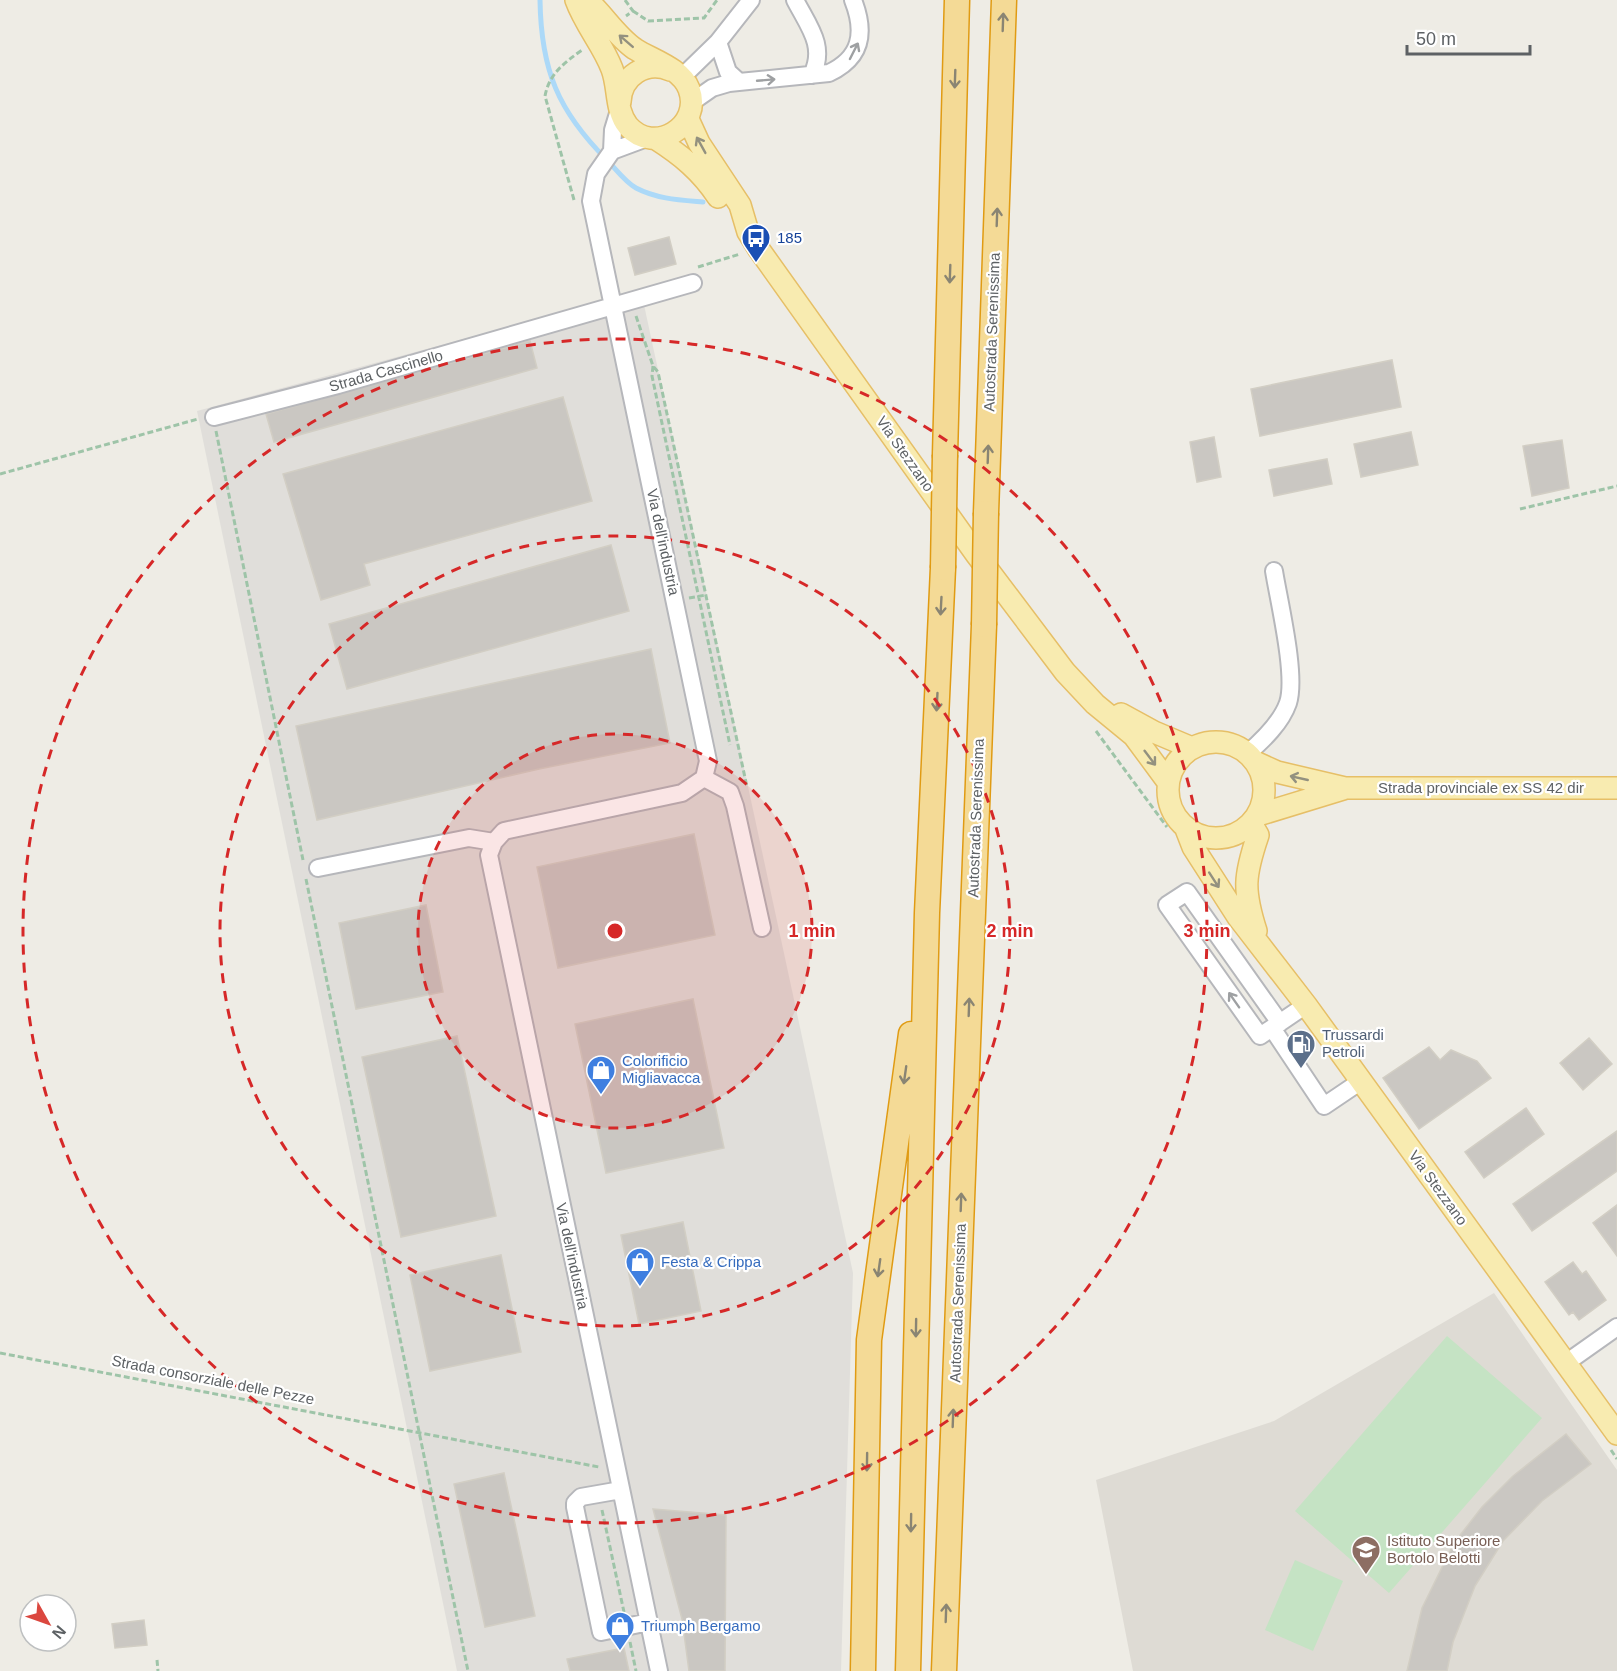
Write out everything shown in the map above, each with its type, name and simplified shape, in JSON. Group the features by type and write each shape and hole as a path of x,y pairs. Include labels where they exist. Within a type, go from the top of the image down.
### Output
{"highway":[{"path":"908,1671 927,913 943,568 957,0"},
{"name":"Autostrada Serenissima","path":"944,1671 984,625 1004,0"},
{"path":"863,1671 869,1340 927,913"}],"main road":[{"name":"Via Stezzano","path":"576,0 584,20 611,66 626,123 639,135 651,138 683,156 703,175 733,218 753,240 976,554 1065,672 1095,704 1134,736 1168,782 1170,808 1186,829 1193,847 1238,917 1259,941 1306,1005 1617,1434"},
{"path":"587,0 634,48 678,74"},
{"path":"620,106 623,88 633,75 648,67 678,74"},
{"name":"Via Stezzano","path":"678,74 689,89 690,110 699,143 740,205 753,240"},
{"path":"651,138 675,133 690,110"},
{"name":"Via Stezzano","path":"1065,672 1126,717 1192,748"},
{"path":"1168,782 1176,762 1192,748 1206,742 1220,741 1235,745 1251,757"},
{"name":"Via Stezzano","path":"1251,757 1264,788 1254,819 1258,835 1248,866 1246,898 1259,941"},
{"name":"Strada provinciale ex SS 42 dir","path":"1251,757 1277,772 1345,788 1617,788"},
{"name":"Strada provinciale ex SS 42 dir","path":"1254,819 1345,788"},
{"path":"1186,829 1202,837 1220,838 1237,834 1254,819"}],"street":[{"path":"678,74 718,42 751,0"},
{"path":"795,0 818,46 818,62 812,75"},
{"path":"690,110 712,88 739,82 829,74 844,66 855,54 859,42 858,12 853,0"},
{"path":"718,42 728,72 739,82"},
{"path":"613,307 591,201 596,174 612,151 613,130 620,106"},
{"path":"612,151 651,138"},
{"name":"Strada Cascinello","path":"214,417 693,283"},
{"name":"Via dell'industria","path":"613,307 707,749 708,762 704,778"},
{"path":"1251,757 1284,712 1289,700 1290,678 1274,571"},
{"path":"318,868 469,838 494,842 504,831 682,793 704,778 730,792 762,928"},
{"name":"Via dell'industria","path":"494,842 489,855 491,870 659,1671"},
{"path":"1306,1005 1276,1025 1260,1036 1167,906 1187,892 1276,1025 1323,1106 1361,1082"},
{"path":"1566,1363 1617,1327"},
{"path":"621,1490 581,1497 575,1503 601,1632 649,1622"}],"path":[{"path":"633,11 648,21 704,18 717,0"},
{"path":"561,66 548,82 545,96 576,210"},
{"path":"693,283 690,269 753,240"},
{"path":"631,302 653,366 658,372 750,802 735,806"},
{"path":"653,366 652,376 730,745"},
{"path":"0,474 156,430 214,417 468,1671"},
{"path":"1520,509 1617,486"},
{"name":"Strada consorziale delle Pezze","path":"0,1353 617,1470"},
{"path":"599,1494 636,1671"},
{"path":"157,1660 158,1671"}],"shaded area":[{"path":"641,291 853,1273 841,1671 457,1671 197,411"},
{"name":"Istituto Superiore Bortolo Belotti","path":"1494,1293 1617,1470 1617,1671 1133,1671 1096,1480 1274,1421"}],"green space":[{"path":"1447,1336 1542,1418 1389,1593 1295,1511"},
{"path":"1295,1560 1343,1581 1313,1651 1265,1630"}],"building":[{"path":"669,237 676,264 635,275 628,248"},
{"path":"530,341 537,368 274,442 266,414"},
{"path":"1392,360 1401,407 1260,436 1251,389"},
{"path":"563,397 592,501 364,564 370,585 321,600 283,474"},
{"path":"1411,432 1418,465 1361,477 1354,444"},
{"path":"1214,437 1221,477 1197,482 1190,442"},
{"path":"1562,440 1569,488 1532,496 1523,446"},
{"path":"1327,459 1332,484 1274,496 1269,470"},
{"path":"611,545 629,611 347,689 329,624"},
{"path":"651,649 670,743 539,769 317,820 296,726"},
{"path":"694,834 715,935 558,968 537,867"},
{"path":"426,905 443,992 356,1009 339,923"},
{"path":"693,999 724,1148 606,1173 575,1024"},
{"path":"457,1036 496,1216 401,1237 362,1057"},
{"path":"1589,1038 1612,1064 1583,1090 1560,1063"},
{"path":"1429,1047 1440,1060 1451,1050 1477,1061 1491,1078 1419,1129 1383,1078"},
{"path":"1526,1108 1544,1134 1484,1178 1465,1152"},
{"path":"1617,1131 1617,1171 1532,1231 1513,1204"},
{"path":"1617,1205 1617,1256 1593,1223"},
{"path":"683,1222 701,1311 639,1324 621,1235"},
{"path":"501,1255 521,1352 430,1371 410,1275"},
{"path":"1573,1262 1582,1274 1586,1271 1606,1300 1579,1320 1573,1312 1569,1315 1545,1282"},
{"path":"1566,1434 1591,1464 1542,1501 1503,1541 1475,1586 1453,1642 1447,1671 1407,1671 1422,1608 1454,1543 1482,1507 1513,1476"},
{"path":"504,1473 535,1616 485,1627 454,1484"},
{"path":"653,1509 726,1515 725,1671 689,1671 682,1619"},
{"path":"144,1620 147,1645 115,1648 112,1624"},
{"path":"624,1648 629,1671 570,1671 567,1659"}],"waterway":[{"path":"540,0 544,48 556,88 576,124 590,142 624,179 636,188 660,197 703,202"}],"place":[{"name":"185","path":"756,264"},
{"name":"Trussardi Petroli","path":"1301,1070"},
{"name":"Colorificio Migliavacca","path":"601,1096"},
{"name":"Festa & Crippa","path":"640,1288"},
{"name":"Istituto Superiore Bortolo Belotti","path":"1366,1576"},
{"name":"Triumph Bergamo","path":"620,1652"}]}
